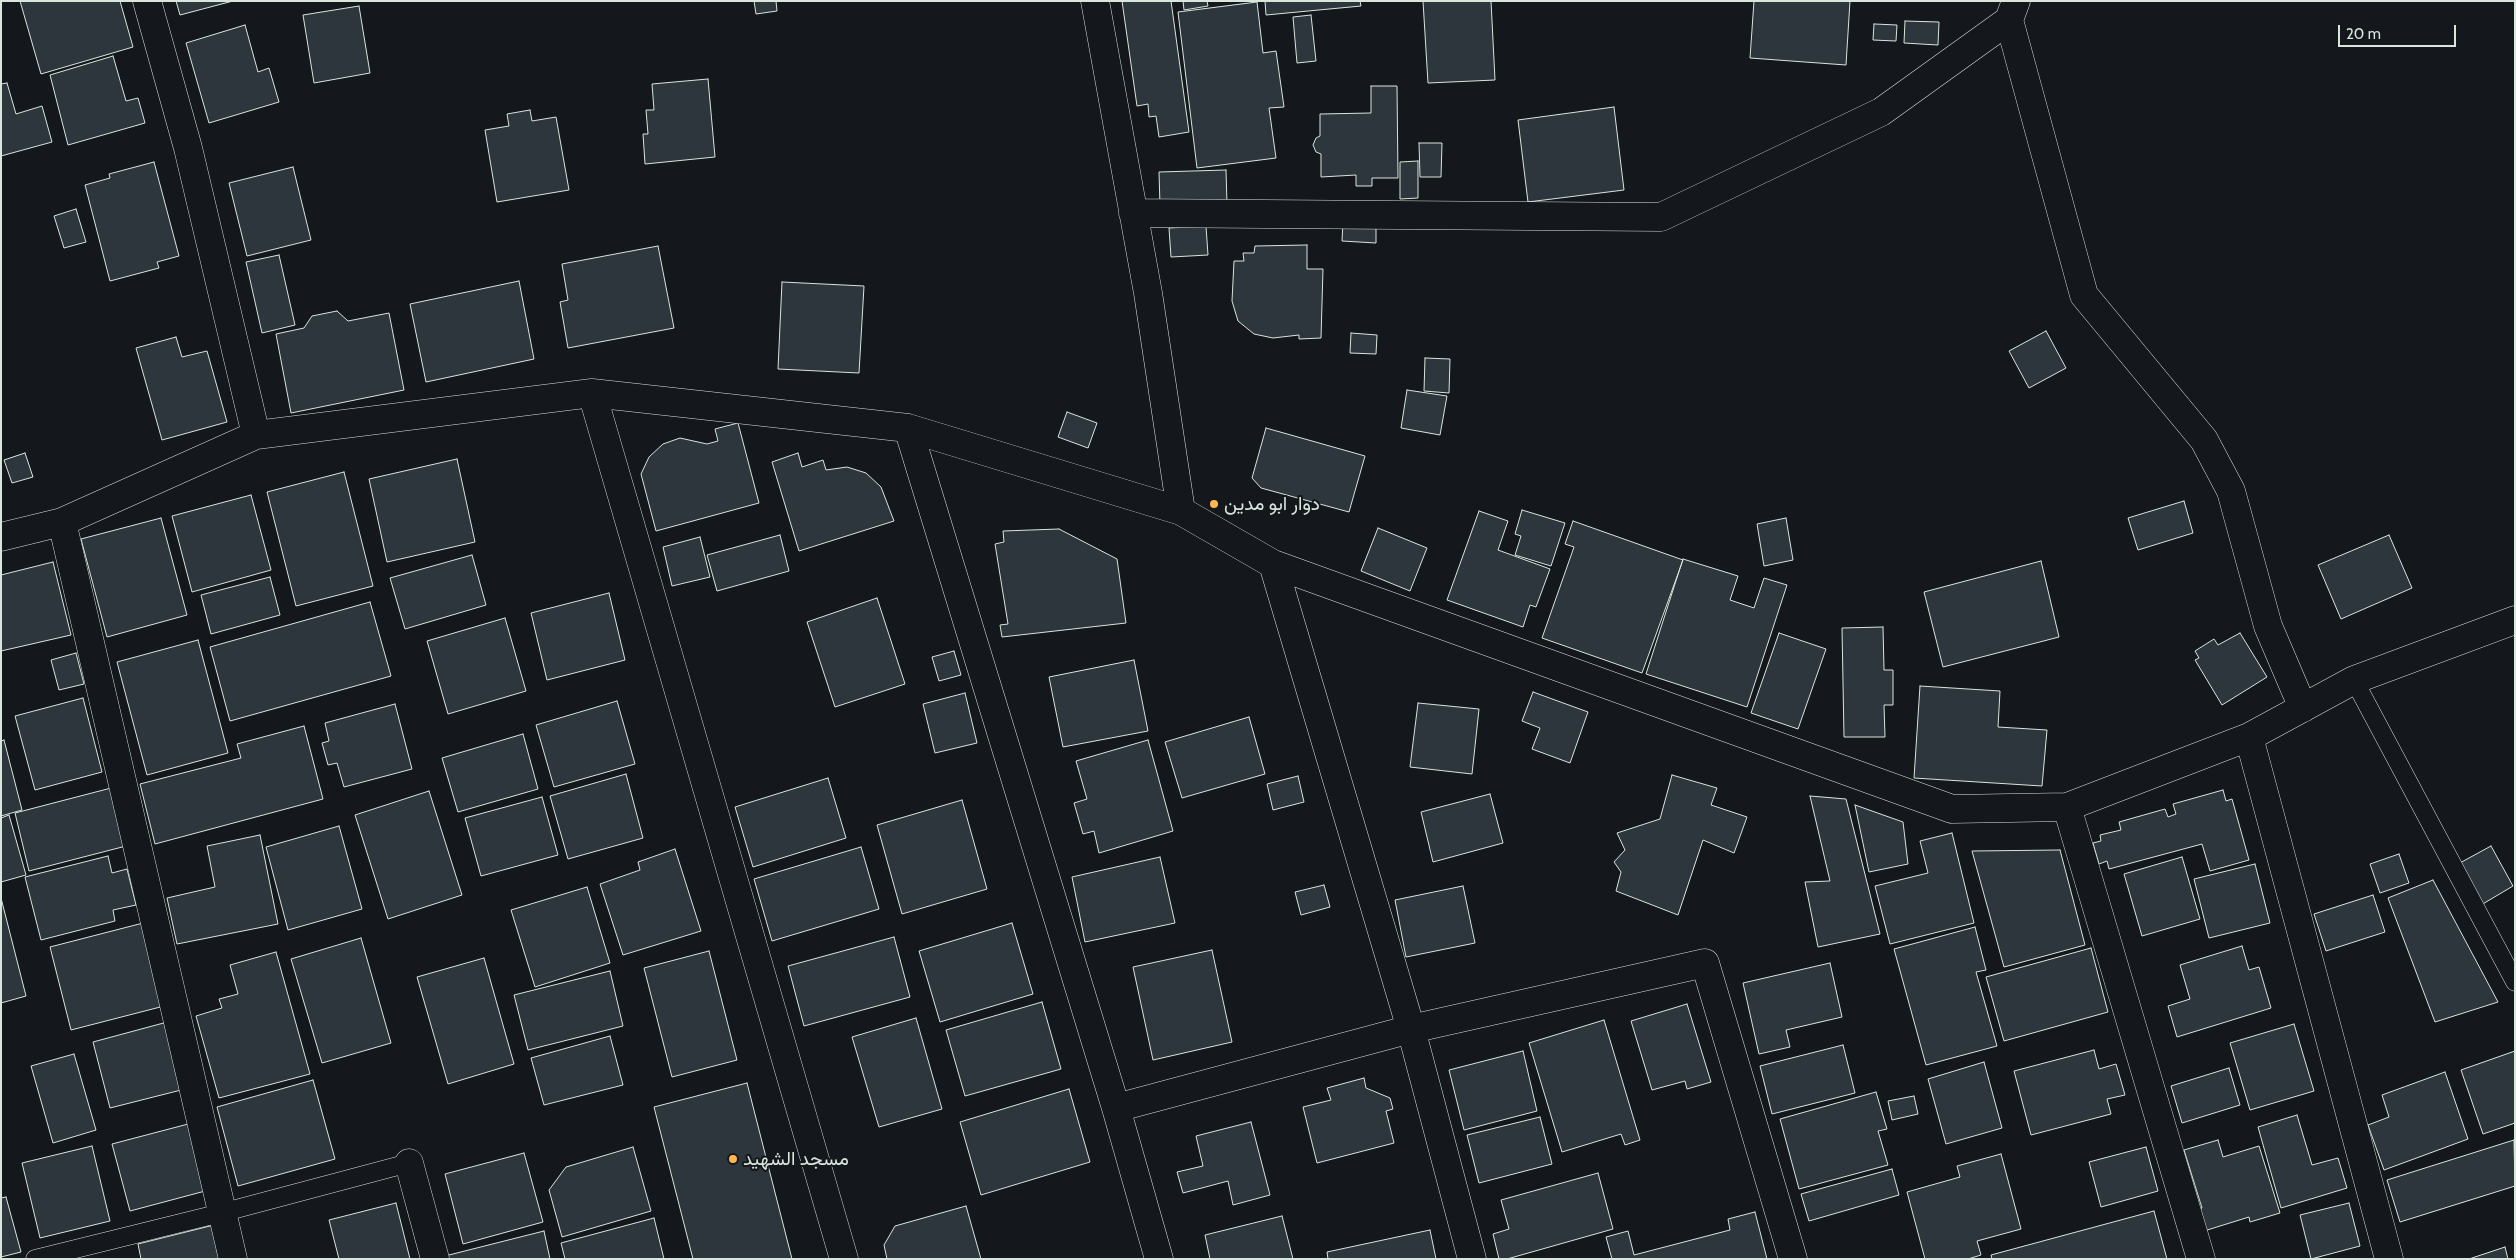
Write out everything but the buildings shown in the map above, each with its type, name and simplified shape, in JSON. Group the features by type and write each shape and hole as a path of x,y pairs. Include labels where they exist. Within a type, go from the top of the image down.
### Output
{"street":[{"path":"147,1 188,148 256,435"},
{"path":"1095,1 1148,293 1181,512"},
{"path":"1133,213 1661,217 1881,112 2012,10 2084,295 2204,440 2231,491 2268,626 2302,708"},
{"path":"592,393 844,1259"},
{"path":"1,537 62,522 256,435 592,393 908,428 1181,512 1273,564 1952,809 2067,807 2249,737 2354,680 2513,623"},
{"path":"908,428 1116,1108 1159,1259"},
{"path":"62,522 233,1259"},
{"path":"1273,564 1411,1029 1472,1259"},
{"path":"2249,737 2389,1259"},
{"path":"2067,807 2201,1259"},
{"path":"1116,1108 1411,1029 1705,962 1793,1259"},
{"path":"409,1164 435,1259"}],"lane":[{"path":"2354,680 2515,982"},
{"path":"35,1259 409,1164"}],"place":[{"name":"دوار ابو مدين","path":"1214,504"},
{"name":"مسجد الشهيد","path":"733,1159"}]}
